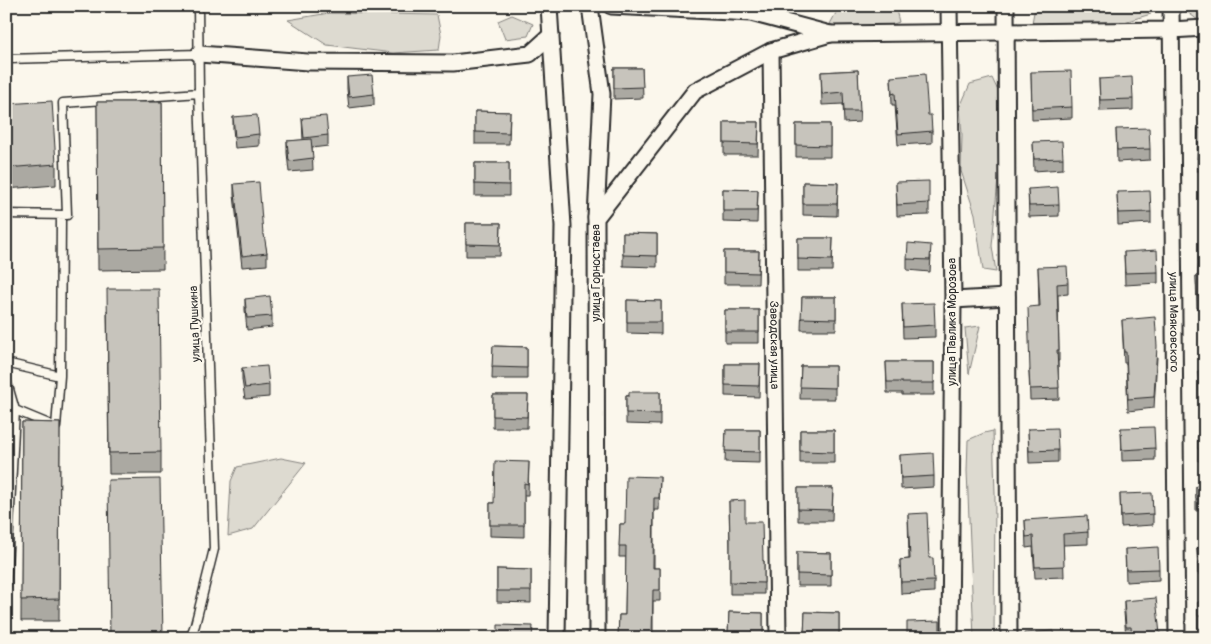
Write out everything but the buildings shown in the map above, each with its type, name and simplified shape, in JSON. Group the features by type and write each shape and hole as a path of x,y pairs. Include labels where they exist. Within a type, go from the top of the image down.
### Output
{"street":[{"path":"549,6 563,226 557,638"},
{"path":"590,6 602,94 596,218"},
{"path":"612,6 751,10 830,34 1205,28"},
{"name":"улица Павлика Морозова","path":"950,6 953,300 950,638"},
{"path":"1006,6 1009,638"},
{"name":"улица Маяковского","path":"1171,6 1177,638"},
{"name":"улица Горностаева","path":"597,638 596,218 695,91 771,51 830,34"},
{"path":"199,54 308,62 453,63 530,54 551,35"},
{"name":"Заводская улица","path":"771,51 778,638"},
{"path":"953,300 1007,297"}],"lane":[{"name":"улица Пушкина","path":"190,638 214,549 199,93 198,6"},
{"path":"6,59 199,54"},
{"path":"6,214 67,215 63,103 199,93"},
{"path":"16,410 56,427 60,376 61,215"},
{"path":"6,363 60,376"},
{"path":"6,379 16,410 6,587"}],"shaded area":[{"path":"848,6 895,6 899,22 874,31 846,31 830,24 837,11"},
{"path":"1044,6 1141,6 1151,14 1087,33 1047,33 1032,23 1034,12"},
{"path":"1189,6 1205,6 1205,19 1198,20 1183,9"},
{"path":"329,13 437,15 441,35 439,50 393,53 327,45 288,20"},
{"path":"512,15 533,24 528,36 505,39 498,21"},
{"path":"992,78 999,93 1002,133 992,246 996,272 983,270 975,214 961,171 962,135 960,107 970,84"},
{"path":"980,326 969,374 965,328"},
{"path":"993,431 995,493 994,638 974,638 967,471 968,440"},
{"path":"281,458 306,463 253,529 228,536 231,481 237,467"}]}
